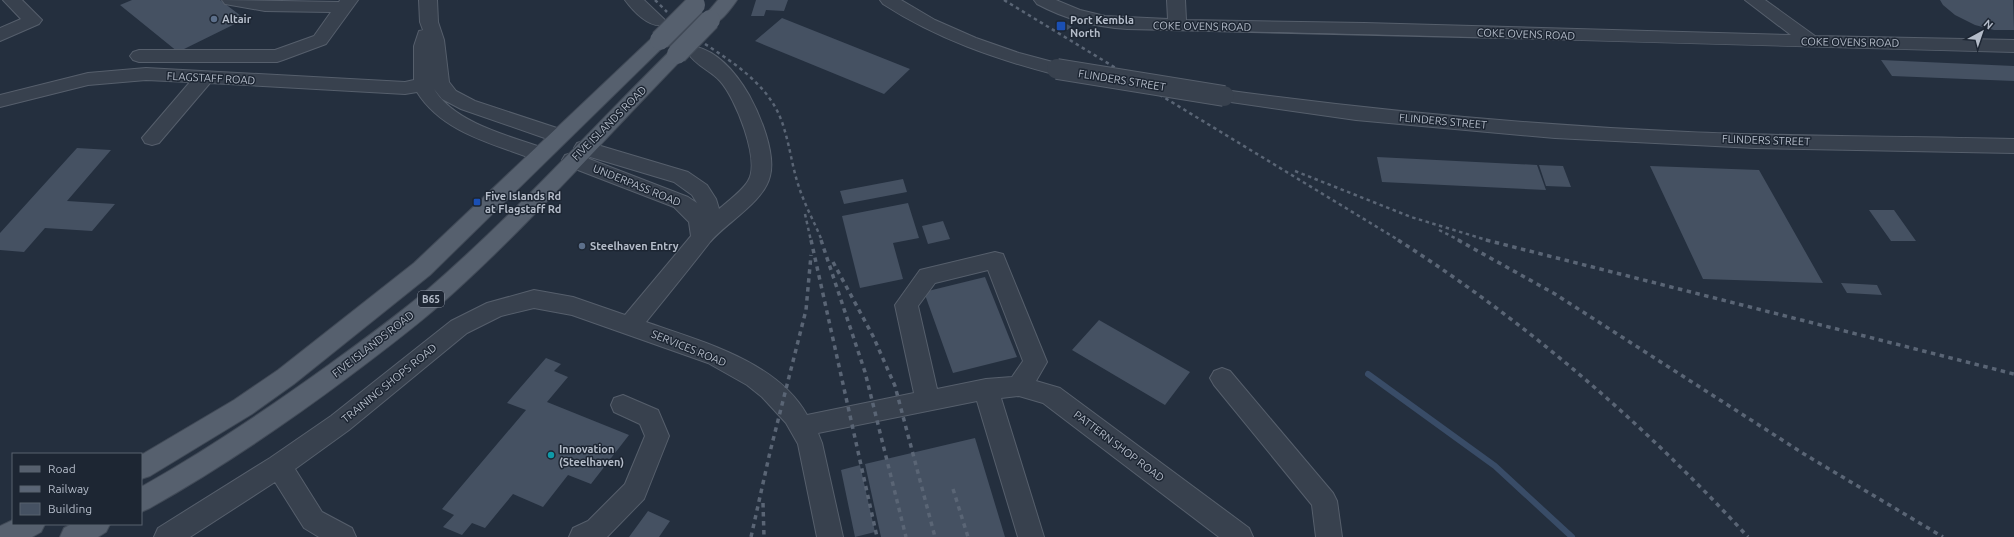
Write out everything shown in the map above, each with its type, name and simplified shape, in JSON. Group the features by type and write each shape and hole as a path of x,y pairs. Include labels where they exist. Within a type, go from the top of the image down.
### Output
{"main road":[{"name":"FIVE ISLANDS ROAD","path":"142,499 227,448 297,402 386,336 450,282 506,229 678,49 710,20 728,0"},
{"name":"FIVE ISLANDS ROAD","path":"142,467 243,407 346,331 422,268 559,136 678,49 697,3"},
{"path":"4,537 30,525"},
{"path":"73,537 95,525"}],"street":[{"path":"0,35 33,20 12,0"},
{"path":"231,0 265,6 347,3"},
{"path":"428,0 429,22 423,40 422,60 432,84 468,105 559,136"},
{"path":"634,0 657,21"},
{"name":"FLINDERS STREET","path":"889,0 948,34 996,53 1057,69 1224,96 1369,114 1547,130 1756,141 2014,146"},
{"name":"COKE OVENS ROAD","path":"1043,0 1071,14 1095,20 1127,24 1364,28 2014,46"},
{"path":"1176,0 1177,25"},
{"path":"1754,0 1810,41"},
{"path":"139,56 277,56 320,40 347,3"},
{"path":"630,325 720,218 757,185 761,177 762,165 753,126 739,93 723,73 678,49"},
{"name":"FLAGSTAFF ROAD","path":"0,100 88,79 146,74 398,88 432,84"},
{"path":"152,138 204,78"},
{"path":"432,84 425,91 432,101 460,122 479,131 540,154"},
{"name":"UNDERPASS ROAD","path":"578,154 681,202 692,211 699,222 703,233 701,240"},
{"path":"928,400 906,305 928,276 995,260 1035,362 1019,386"},
{"name":"TRAINING SHOPS ROAD","path":"167,537 279,466 340,423 459,327 495,309 534,299 573,306 630,325"},
{"name":"SERVICES ROAD","path":"630,325 716,356 755,378 782,400 802,426 810,443 830,537"},
{"path":"1222,378 1324,501 1329,537"},
{"name":"PATTERN SHOP ROAD","path":"802,426 986,389 1019,386 1051,395 1240,537"},
{"path":"986,389 1031,537"},
{"path":"582,537 597,529 635,491 658,436 649,417 623,405"},
{"path":"279,466 313,520 343,537"}],"building":[{"path":"132,0 220,0 245,19 178,52 120,5"},
{"path":"756,0 788,0 784,11 766,10 764,16 751,16"},
{"path":"1940,0 2013,0 2014,30 1994,30 1975,25 1955,15 1943,5"},
{"path":"782,18 910,69 884,94 755,41"},
{"name":"Port Kembla North","path":"1063,22 1072,27 1067,30 1058,25"},
{"path":"1881,60 2014,66 2014,81 1892,76"},
{"path":"77,148 111,150 67,201 115,204 92,231 45,228 24,252 0,250 0,233"},
{"path":"1377,157 1537,165 1546,190 1382,182"},
{"path":"1539,165 1563,166 1571,187 1546,186"},
{"path":"1650,166 1759,170 1823,283 1703,279"},
{"path":"903,179 907,192 844,204 840,191"},
{"path":"908,203 919,238 893,243 903,279 860,288 842,216"},
{"path":"1869,210 1894,210 1916,241 1891,241"},
{"path":"943,221 950,239 928,244 922,226"},
{"path":"985,277 1017,357 953,373 924,292"},
{"path":"1841,283 1877,285 1882,295 1847,293"},
{"path":"1099,320 1190,372 1165,405 1072,350"},
{"name":"Innovation (Steelhaven)","path":"546,358 561,364 554,371 568,377 547,402 629,435 591,484 568,475 543,507 513,494 485,528 472,523 462,535 443,527 454,515 442,509 526,410 507,403"},
{"path":"975,438 1005,537 881,537 865,464"},
{"path":"860,465 875,532 855,537 841,470"},
{"path":"648,511 670,521 659,537 629,537"}],"waterway":[{"path":"1368,374 1495,466 1572,537"}],"railway":[{"path":"655,0 667,12"},
{"path":"1004,0 1400,241"},
{"path":"705,44 752,78 778,111 799,187 822,241"},
{"path":"1295,171 1411,217 1490,241"},
{"path":"805,214 811,241"},
{"path":"1439,230 1461,241"},
{"path":"811,240 877,537"},
{"path":"821,240 865,372 906,537"},
{"path":"1398,240 1493,306 1583,377 1668,455 1748,537"},
{"path":"1458,240 1555,294 1804,454 1943,537"},
{"path":"1486,240 2014,374"},
{"path":"751,537 770,452 806,310 811,255"},
{"path":"833,262 873,336 895,386 935,537"},
{"path":"953,489 968,537"},
{"path":"763,503 764,537"}],"place":[{"name":"Altair","path":"214,19"},
{"name":"Port Kembla North","path":"1061,26"},
{"name":"Five Islands Rd at Flagstaff Rd","path":"477,202"},
{"name":"Steelhaven Entry","path":"582,246"},
{"name":"Innovation (Steelhaven)","path":"551,455"}]}
